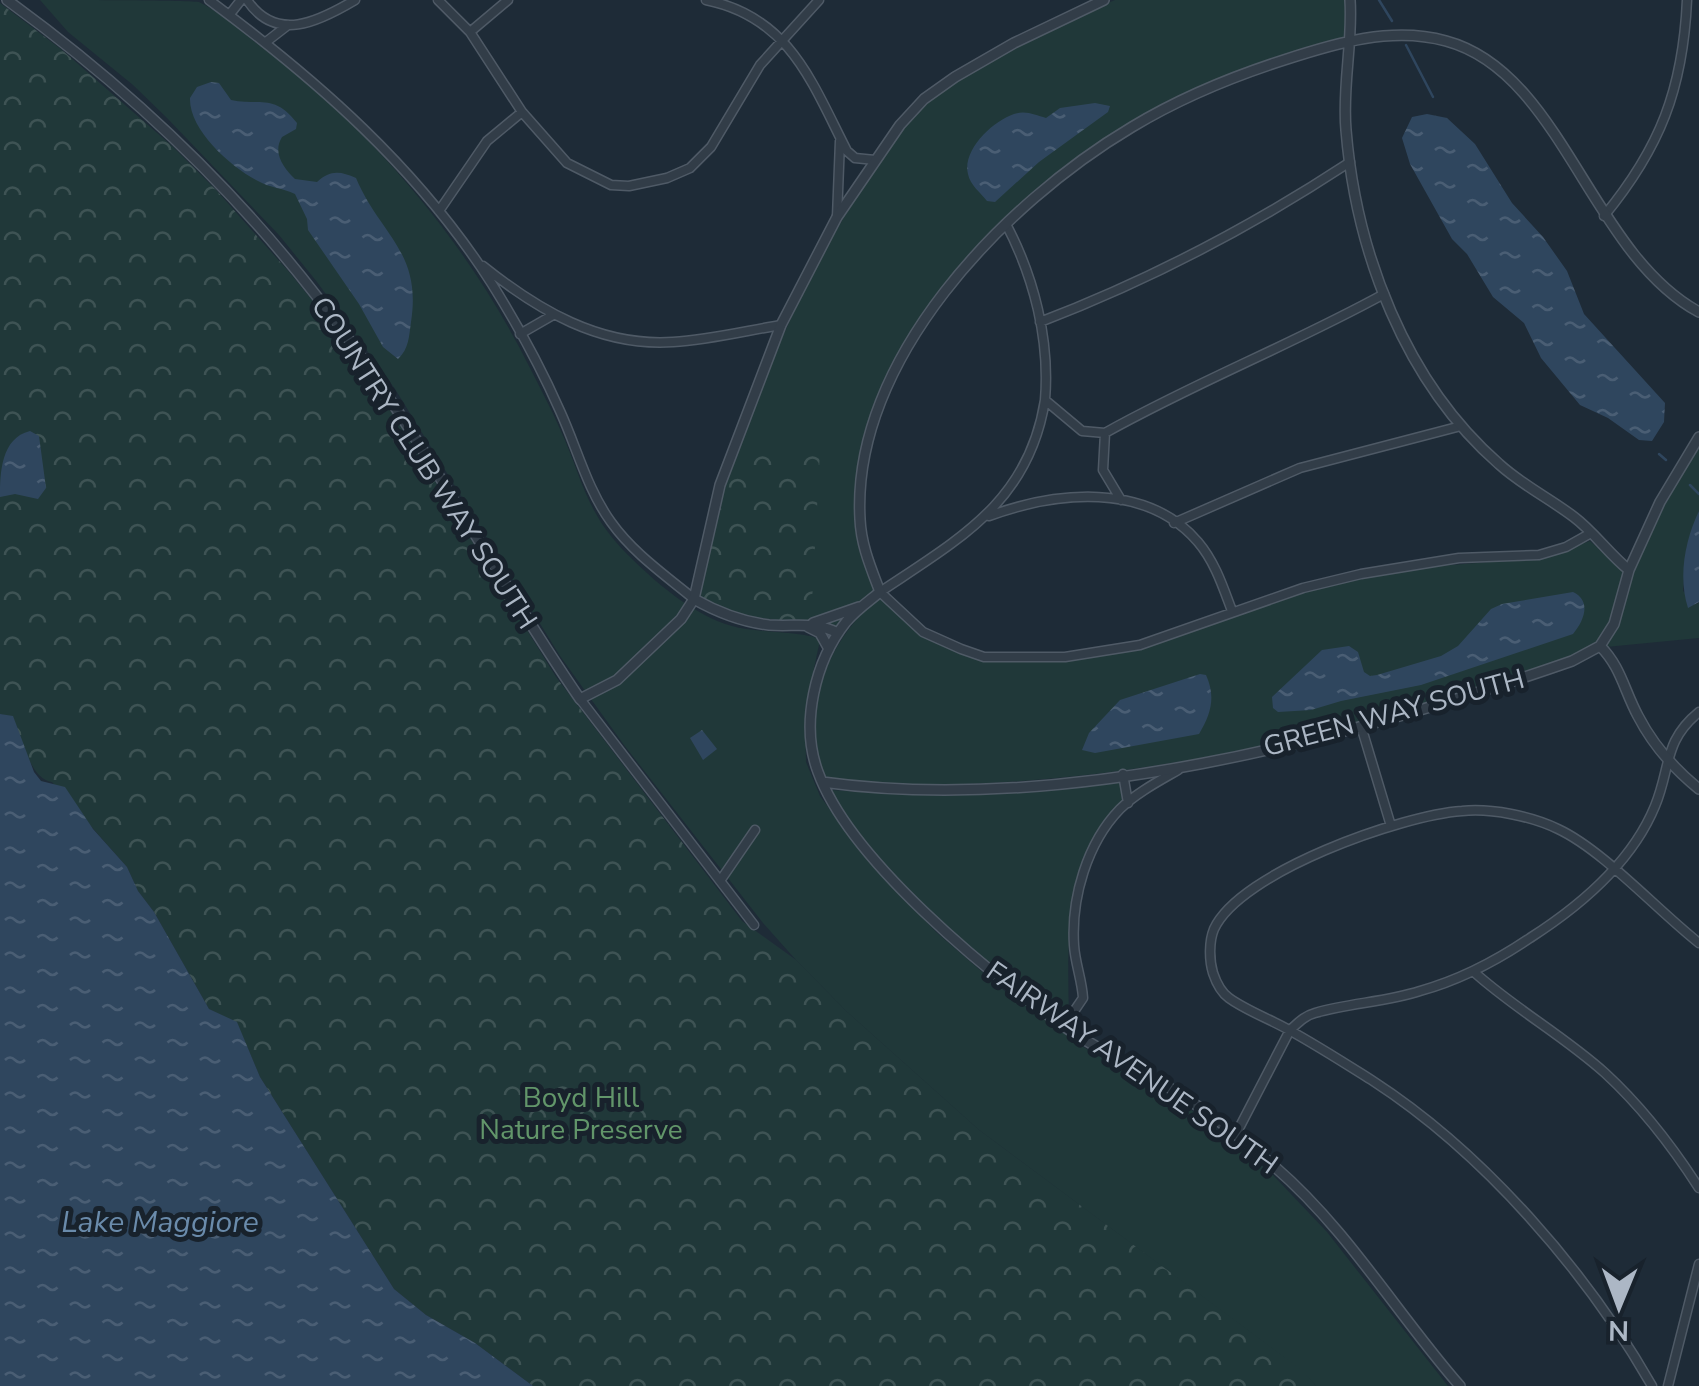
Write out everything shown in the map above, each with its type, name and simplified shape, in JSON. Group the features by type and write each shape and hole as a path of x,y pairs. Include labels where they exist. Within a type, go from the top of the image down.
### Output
{"street":[{"name":"COUNTRY CLUB WAY SOUTH","path":"6,0 51,32 148,114 227,191 305,281 413,434 533,631 580,699 754,925"},
{"path":"208,0 266,42 374,136 439,211 476,260 520,334 560,412 598,501 633,548 694,599 744,620 807,625 838,633"},
{"path":"230,14 244,0 257,15 274,24 298,26 355,0"},
{"path":"438,0 470,32 522,112 568,163 611,185 629,186 667,178 690,168 712,148 750,78 819,0"},
{"path":"470,32 508,0"},
{"path":"706,0 739,10 783,40 807,72 855,158 874,160"},
{"path":"580,699 627,672 681,618 694,599 720,485 781,325 837,217 874,160 924,99 955,77 1014,43 1104,0"},
{"path":"1350,0 1345,96 1358,208 1384,294 1414,360 1461,426 1497,463 1574,517 1629,570"},
{"path":"1604,216 1645,163 1660,134 1682,61 1686,0"},
{"path":"266,42 288,25"},
{"path":"1590,534 1539,555 1412,564 1303,588 1140,645 1065,657 1003,658 984,657 923,632 880,592 866,555 860,520 866,451 876,410 891,376 924,318 1006,224 1083,159 1150,117 1238,74 1350,41 1394,34 1423,36 1448,41 1488,60 1542,116 1604,216 1646,268 1699,312"},
{"path":"439,211 487,141 522,112"},
{"path":"837,217 840,137"},
{"path":"1040,322 1110,296 1200,253 1350,162"},
{"path":"880,592 985,518 1027,463 1045,400 1046,361 1040,322 1020,251 1006,224"},
{"path":"476,260 553,315 605,335 670,343 781,325"},
{"path":"1045,400 1082,431 1105,433 1179,392 1384,294"},
{"path":"520,334 553,315"},
{"path":"1174,523 1300,468 1461,426"},
{"path":"1105,433 1104,470 1120,500"},
{"path":"1699,437 1660,502 1629,570 1614,624 1600,646 1615,661 1638,716 1666,760 1699,789"},
{"path":"985,518 1053,497 1093,496 1150,510 1188,532 1209,558 1232,611"},
{"name":"FAIRWAY AVENUE SOUTH","path":"880,592 862,606 829,649 818,678 811,721 816,766 822,782 873,856 960,945 1064,1026 1172,1090 1278,1169 1345,1239 1408,1326 1460,1386"},
{"path":"807,625 862,606"},
{"path":"807,625 820,633 829,649"},
{"name":"GREEN WAY SOUTH","path":"822,782 904,790 975,789 1184,766 1361,726 1516,680 1572,661 1600,646"},
{"path":"1236,1134 1290,1030 1314,1013 1376,1003 1474,972 1574,907 1614,870 1654,809 1672,742 1699,712"},
{"path":"1361,726 1391,826"},
{"name":"GREEN WAY SOUTH","path":"1064,1026 1083,998 1074,947 1074,902 1102,834 1128,803 1184,766"},
{"path":"1122,774 1128,803"},
{"path":"1652,1386 1603,1308 1518,1206 1429,1124 1377,1084 1226,996 1214,976 1210,956 1214,930 1240,898 1264,881 1336,846 1391,826 1461,810 1490,812 1558,829 1614,870 1699,943"},
{"path":"720,881 756,830"},
{"path":"1474,972 1604,1072 1679,1156 1699,1188"},
{"path":"1668,1386 1699,1264"}],"green space":[{"path":"40,0 199,2 238,28 341,114 414,191 477,276 549,406 593,509 613,539 675,596 717,621 820,640 805,711 806,762 820,796 868,861 936,932 1002,989 1085,1048 1196,1113 1272,1174 1327,1232 1448,1386 1316,1386 1302,1371 979,1130 846,1011 763,923 624,745 560,656 395,389 317,282 279,235 167,118 68,32"},
{"path":"1115,0 1345,0 1346,34 1343,39 1208,84 1131,122 1083,153 986,237 943,288 906,343 877,400 860,458 856,516 876,590 835,633 811,621 735,453 781,341 853,202 920,109 993,57"},
{"name":"Boyd Hill Nature Preserve","path":"0,3 62,50 172,146 217,191 330,322 402,428 556,677 742,921 796,960 846,1011 979,1130 1303,1371 1316,1386 533,1386 475,1343 426,1315 394,1289 260,1077 237,1023 209,1009 127,867 52,782 38,773 27,756 13,717 0,714"},
{"path":"1699,445 1699,511 1687,546 1683,591 1699,602 1699,638 1606,647 1632,572 1663,504"},
{"path":"820,451 811,621 753,616 699,597 735,453"},
{"path":"1590,541 1624,572 1612,619 1597,642 1559,663 1404,710 1323,732 1159,765 993,783 826,781 818,756 815,730 822,680 845,635 880,597 916,632 960,653 985,660 1069,661 1149,647 1283,597 1345,582 1412,568 1542,558"},
{"path":"1120,779 1123,801 1104,823 1080,873 1070,929 1069,1015 1063,1021 935,917 878,857 831,790 976,792"}],"water":[{"path":"219,83 231,100 273,104 297,123 296,129 282,137 278,149 283,165 295,179 317,182 335,173 356,178 397,245 410,278 410,332 398,359 383,347 359,304 308,230 295,194 247,175 204,135 190,98 197,87"},
{"path":"1095,103 1110,106 1108,112 1039,162 995,202 987,201 971,182 967,165 970,155 997,123 1018,113 1046,118 1060,108"},
{"path":"1427,114 1447,118 1475,144 1512,203 1567,271 1584,314 1665,403 1664,422 1652,441 1639,440 1608,418 1580,405 1541,358 1524,323 1493,297 1467,254 1452,239 1410,164 1402,138 1412,117"},
{"path":"30,431 39,436 46,488 38,499 15,494 0,497 8,449 20,435"},
{"path":"1699,511 1699,602 1688,608 1685,559"},
{"path":"1573,592 1584,606 1583,617 1573,634 1421,685 1311,710 1278,712 1273,708 1272,697 1322,650 1349,646 1358,652 1364,672 1377,675 1441,656 1458,646 1491,609 1502,604"},
{"path":"1206,675 1211,698 1199,734 1095,753 1082,750 1089,733 1120,700"},
{"name":"Lake Maggiore","path":"0,714 13,716 41,781 65,787 93,829 127,867 209,1009 237,1022 260,1077 394,1289 426,1315 475,1343 533,1386 0,1386"},
{"path":"702,730 717,749 703,760 690,738"}],"waterway":[{"path":"1379,0 1392,21"},
{"path":"1406,45 1433,97"},
{"path":"1659,454 1666,460"},
{"path":"1690,485 1699,494"}]}
